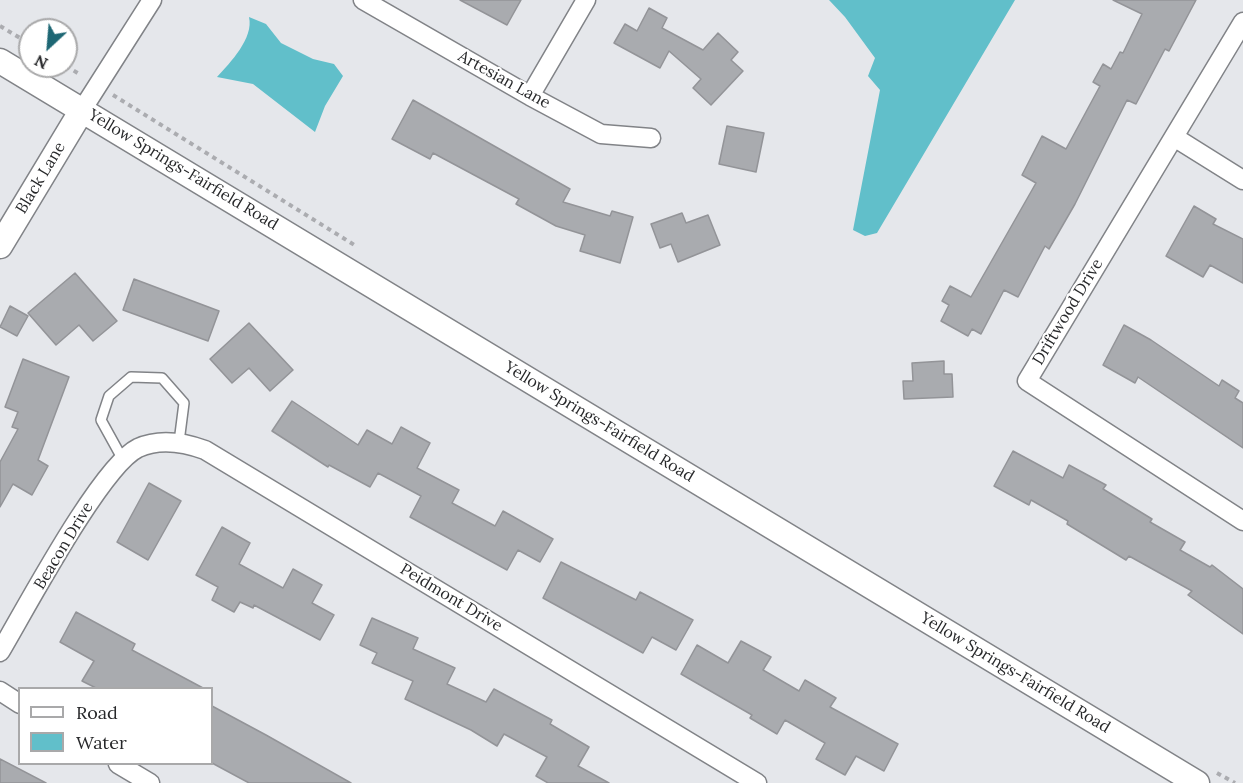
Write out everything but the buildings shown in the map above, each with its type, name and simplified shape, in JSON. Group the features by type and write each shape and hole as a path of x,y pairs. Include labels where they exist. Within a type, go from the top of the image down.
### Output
{"main road":[{"name":"Yellow Springs-Fairfield Road","path":"0,61 1197,783"},
{"name":"Black Lane","path":"2,238 82,110"}],"street":[{"path":"82,110 152,0"},
{"name":"Artesian Lane","path":"363,0 601,134 651,138"},
{"path":"530,96 586,0"},
{"name":"Driftwood Drive","path":"1243,22 1027,381 1243,521"},
{"path":"1174,137 1243,180"},
{"name":"Peidmont Drive","path":"130,453 153,443 179,442 205,450 758,783"},
{"name":"Beacon Drive","path":"0,652 110,472 130,453"},
{"path":"0,691 18,703"},
{"path":"120,765 150,783"}],"lane":[{"path":"130,453 101,420 109,396 131,377 162,378 184,403 179,442"}],"path":[{"path":"0,26 18,37"}],"water":[{"path":"829,0 1015,0 877,233 865,236 853,230 880,90 868,76 875,58 845,17"},
{"path":"249,17 266,24 281,43 313,59 334,64 343,76 325,106 315,132 253,84 217,77 244,42 250,25"}]}
